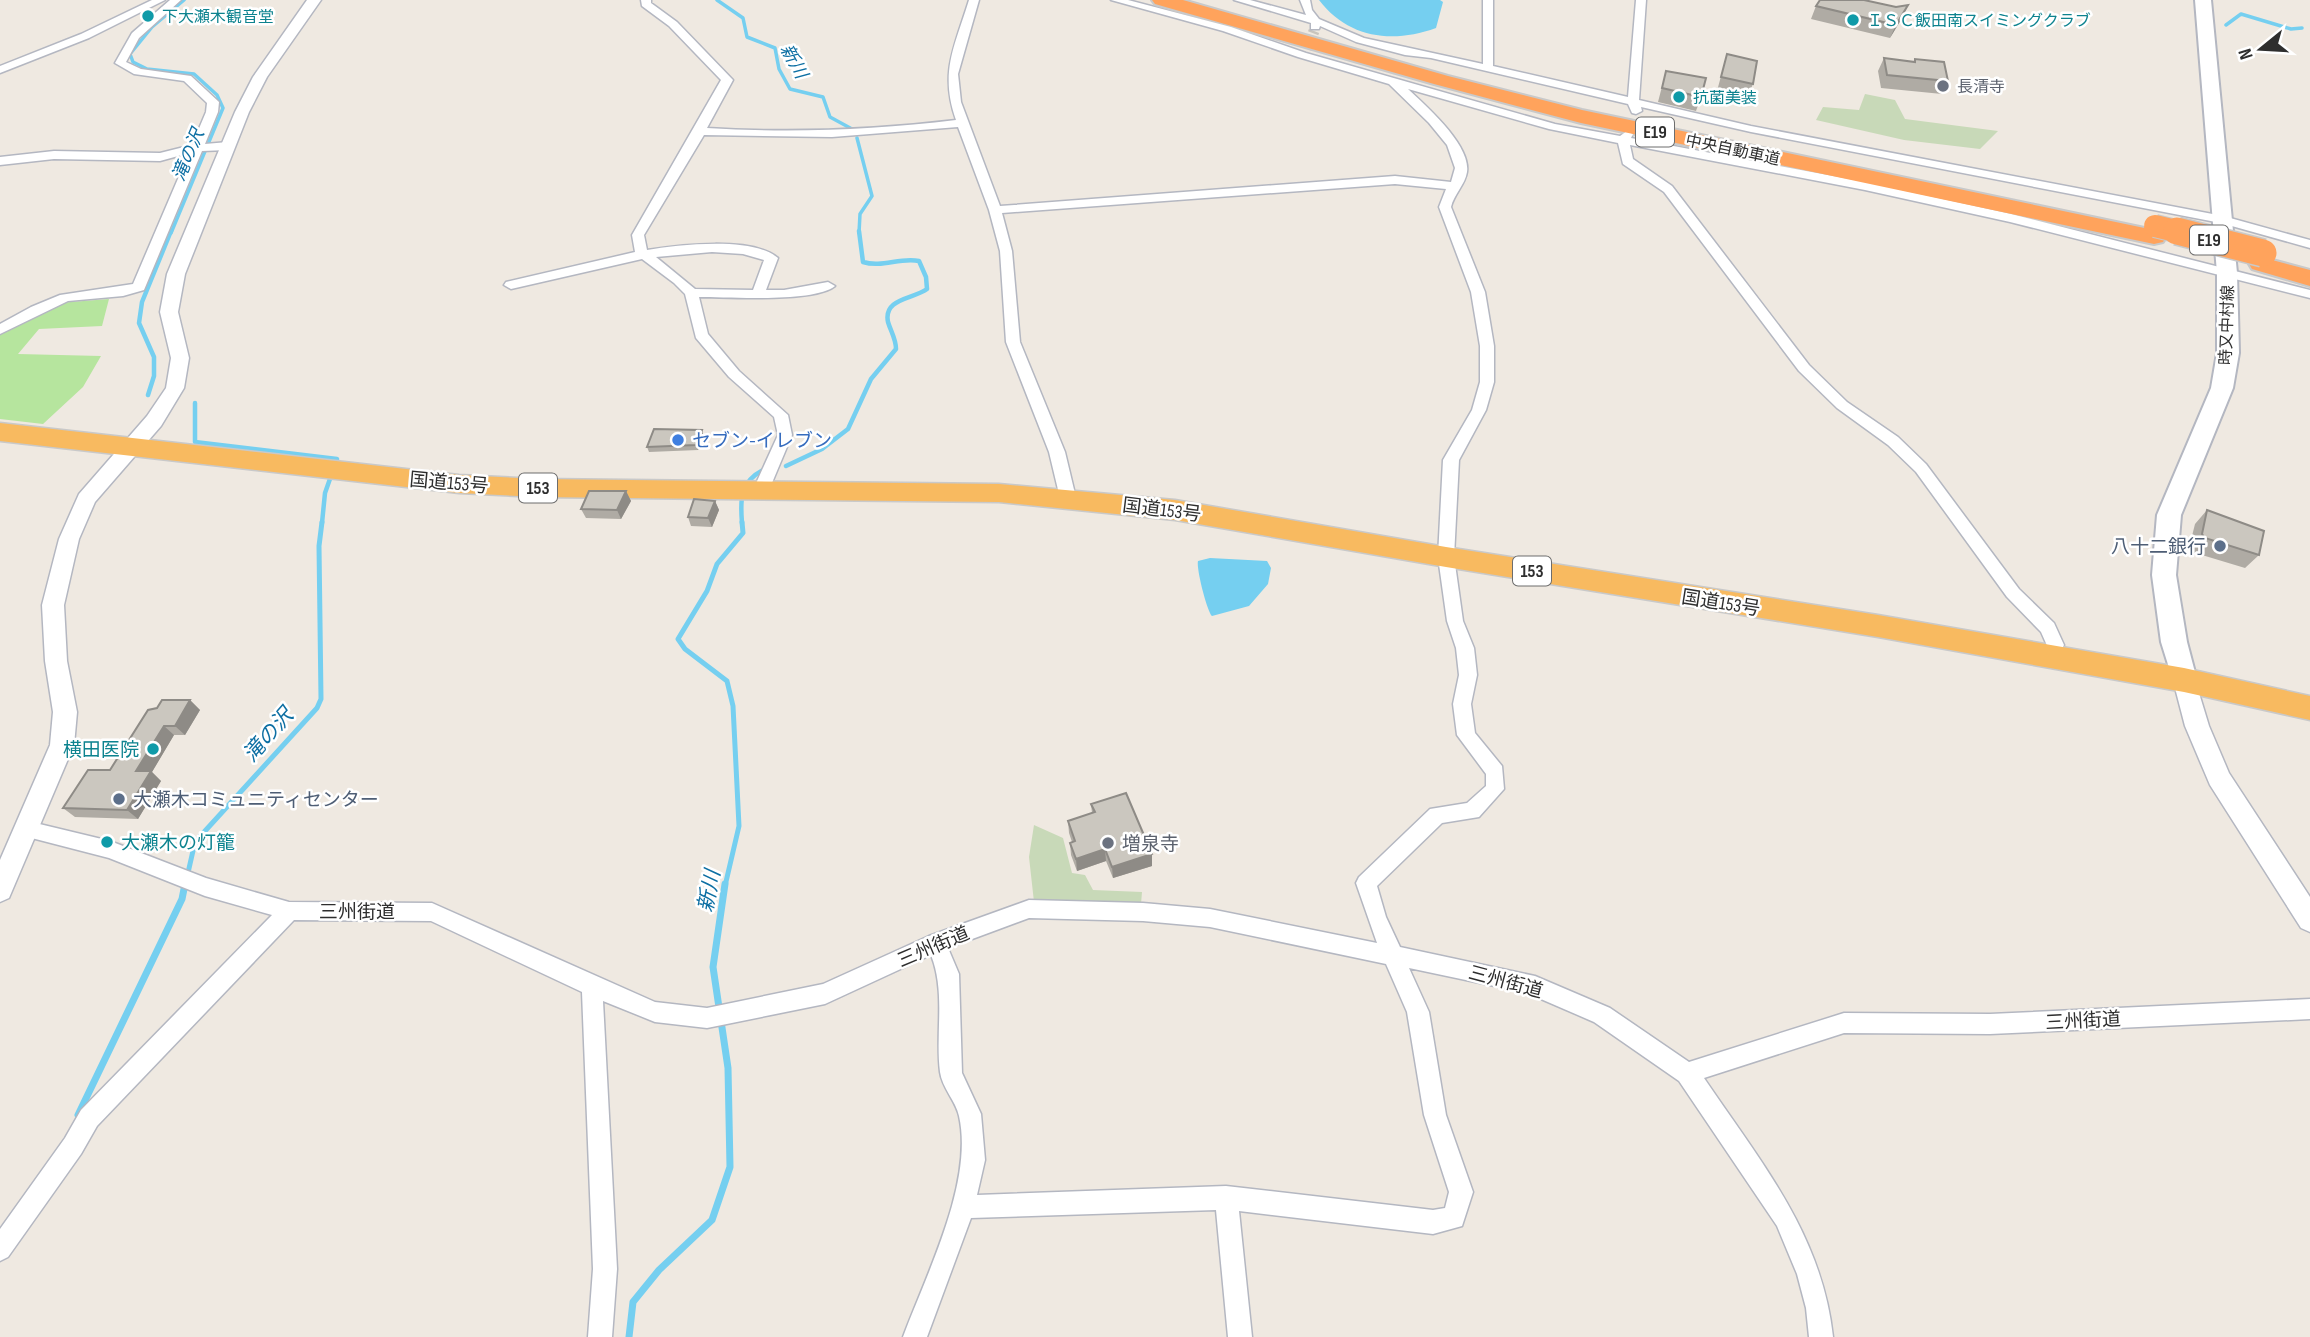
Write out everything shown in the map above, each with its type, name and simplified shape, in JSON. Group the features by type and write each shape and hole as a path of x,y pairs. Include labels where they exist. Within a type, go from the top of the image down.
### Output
{"highway":[{"name":"中央自動車道","path":"1162,0 1441,80 1581,116 2155,232"},
{"name":"中央自動車道","path":"1196,0 1406,61 1599,110 2155,232 2262,259 2310,267"},
{"name":"中央自動車道","path":"2262,259 2310,278"},
{"name":"国道153号","path":"0,432 458,484 538,488 929,491 1068,498 1189,512 1446,557 1878,626 2184,680 2310,708"}],"main road":[{"name":"時又中村線","path":"2184,680 2174,642 2164,575 2169,515 2222,388 2228,353 2227,273 2203,0"}],"street":[{"path":"0,70 85,36 160,0"},
{"path":"0,330 56,301 74,296 124,293 139,287 212,112 213,102 187,78 138,72 120,63 130,41 176,0"},
{"path":"0,890 62,745 65,712 56,661 53,605 69,539 86,499 154,421 175,388 180,358 169,312 171,294 189,241 224,147 242,111 260,77 314,0"},
{"path":"646,0 646,4 673,24 727,80 638,236 641,252 679,280 691,293 701,335 734,374 781,415 785,435 748,490"},
{"path":"974,0 952,74 955,102 995,210 1006,251 1013,342 1057,452 1068,498"},
{"path":"1116,0 1227,29 1553,127 1626,138 2011,218 2310,294"},
{"path":"1239,0 1360,40 1634,105 2223,220 2310,244"},
{"path":"1305,0 1315,26"},
{"path":"1488,0 1488,70"},
{"path":"1634,105 1641,0"},
{"path":"963,1207 1226,1198 1433,1222 1454,1218 1461,1192 1434,1115 1418,1012 1372,906 1366,883 1437,815 1472,811 1494,789 1495,772 1465,735 1462,704 1468,675 1466,657 1455,621 1446,557 1451,460 1479,410 1487,382 1487,346 1478,292 1445,207 1446,197 1462,170 1450,143 1430,116 1391,79"},
{"path":"700,131 796,136 900,131 963,123"},
{"path":"1626,138 1627,160 1668,189 1804,368 1842,405 1893,441 1921,468 2013,593 2048,628 2055,645"},
{"path":"0,161 54,155 160,157 198,148 224,147"},
{"path":"995,210 1395,180 1453,186"},
{"path":"511,285 645,255 706,249 772,258 758,293"},
{"path":"691,293 784,294 828,286"},
{"path":"2184,680 2197,726 2218,778 2310,920"},
{"name":"三州街道","path":"27,829 110,850 199,885 289,911 432,912 655,1012 707,1018 825,994 936,943 1029,909 1130,911 1210,918 1528,983 1602,1015 1687,1073 1844,1023 1990,1024 2310,1009"},
{"path":"0,1249 73,1146 89,1118 289,911"},
{"path":"915,1337 963,1207 974,1160 970,1114 951,1074 948,974 936,943"},
{"path":"592,986 605,1269 600,1337"},
{"path":"1687,1073 1785,1218 1809,1274 1818,1308 1821,1337"},
{"path":"1226,1198 1240,1337"}],"green space":[{"path":"1865,94 1895,100 1905,119 1998,131 1980,149 1904,140 1816,120 1823,107 1859,110"},
{"path":"109,299 102,326 39,329 18,354 101,356 83,387 43,424 0,419 0,333 58,303"},
{"path":"1034,825 1063,838 1072,873 1085,875 1093,890 1142,892 1141,904 1034,902 1029,857"}],"water":[{"path":"1319,0 1443,2 1436,28 1403,36 1387,36 1357,30 1343,23"},
{"path":"1210,558 1267,561 1271,568 1268,584 1249,606 1212,616 1198,565 1198,561"}],"building":[{"path":"1820,0 1864,0 1896,7 1908,5 1896,25 1816,6"},
{"path":"1727,54 1757,61 1753,84 1721,77"},
{"path":"1884,58 1944,62 1948,81 1887,75"},
{"path":"1666,71 1706,78 1701,97 1662,88"},
{"name":"セブン-イレブン","path":"654,429 702,430 696,445 647,447"},
{"path":"589,491 626,491 617,510 581,509"},
{"path":"694,499 715,501 708,518 688,517"},
{"path":"2207,510 2264,531 2259,555 2205,538 2202,534"},
{"path":"162,700 190,700 175,726 164,726 136,771 151,771 127,810 63,808 88,770 110,770 148,710 157,708"},
{"name":"増泉寺","path":"1126,793 1152,854 1112,867 1105,849 1076,859 1070,843 1075,841 1068,821 1095,812 1091,804"}],"waterway":[{"name":"滝の沢","path":"171,233 223,108 217,95 194,74 147,69 133,62 130,54 152,27 184,0"},
{"name":"新川","path":"717,0 743,18 747,37 775,48 779,69 790,89 823,97 830,117 852,129"},
{"path":"2226,25 2241,14 2291,29 2302,28"},
{"name":"新川","path":"857,138 872,196 860,214 859,232"},
{"name":"滝の沢","path":"148,395 154,376 154,357 139,323 142,302 171,231"},
{"name":"新川","path":"786,466 822,449 848,429 871,379 896,349 888,322 890,308 927,289 926,277 919,261 877,264 863,262 859,232"},
{"name":"滝の沢","path":"195,403 195,442 337,459 325,493 322,523"},
{"name":"新川","path":"742,523 743,492 750,480 763,470"},
{"name":"滝の沢","path":"185,886 195,842 317,708 321,699 319,546 322,522"},
{"name":"新川","path":"725,886 739,826 733,706 727,681 685,649 678,639 707,591 717,564 743,533 742,522"},
{"name":"滝の沢","path":"78,1115 182,899 185,884"},
{"name":"新川","path":"629,1337 633,1302 659,1270 712,1220 730,1167 728,1068 713,967 725,884"}],"tunnel":[{"path":"1307,49 1314,31"}],"place":[{"name":"下大瀬木観音堂","path":"148,16"},
{"name":"ＩＳＣ飯田南スイミングクラブ","path":"1853,20"},
{"name":"長清寺","path":"1943,86"},
{"name":"抗菌美装","path":"1679,97"},
{"name":"セブン-イレブン","path":"678,440"},
{"name":"八十二銀行","path":"2220,546"},
{"name":"横田医院","path":"153,749"},
{"name":"大瀬木コミュニティセンター","path":"119,799"},
{"name":"大瀬木の灯籠","path":"107,842"},
{"name":"増泉寺","path":"1108,843"}]}
